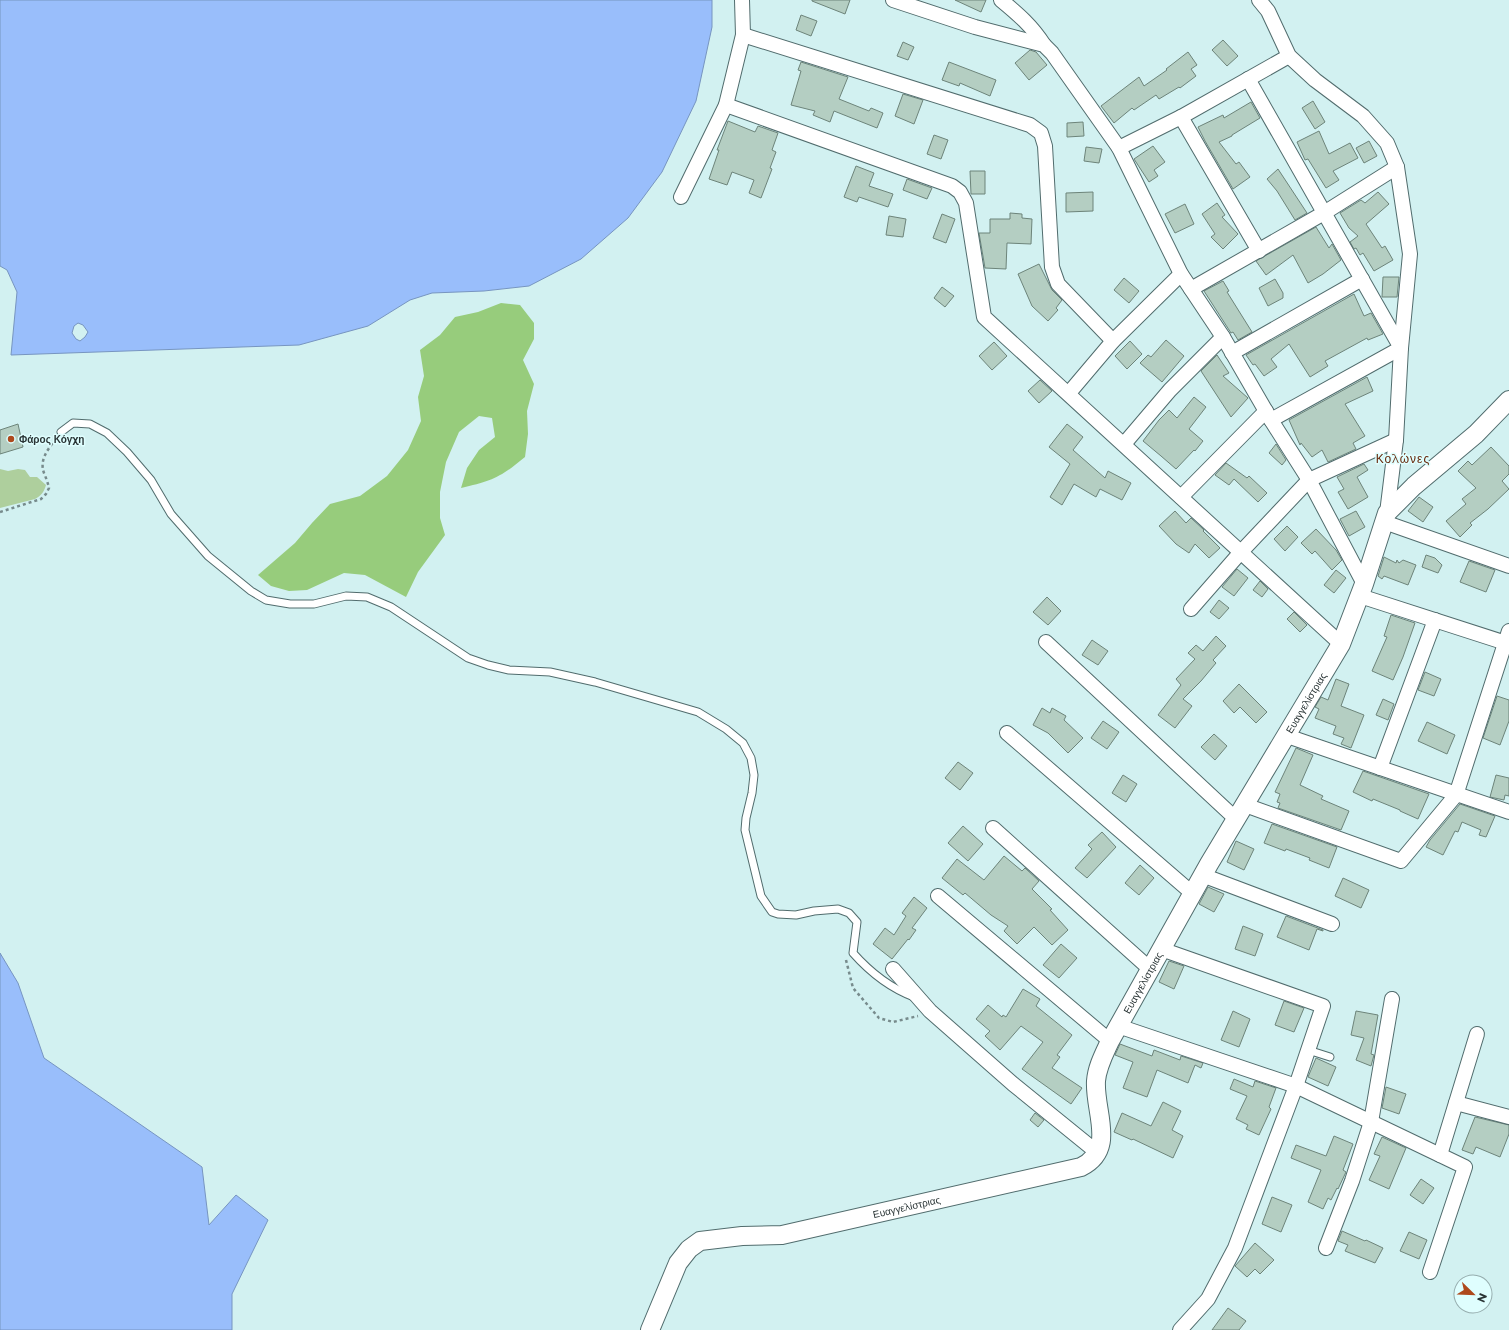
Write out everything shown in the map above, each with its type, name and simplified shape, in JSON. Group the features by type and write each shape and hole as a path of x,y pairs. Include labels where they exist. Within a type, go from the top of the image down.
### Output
{"street":[{"path":"681,196 726,105 743,35 742,0"},
{"path":"893,0 975,26 1044,45"},
{"path":"1001,0 1022,17 1037,34 1119,148 1181,274 1223,337 1309,480 1362,590 1435,620 1508,639 1456,795 1401,861 1240,812 1046,642"},
{"path":"1259,0 1268,11 1289,56 1314,80 1363,116 1387,143 1397,167 1410,254 1401,348 1396,440 1385,518 1509,566"},
{"path":"743,35 1030,125 1041,133 1045,146 1052,267 1058,284 1112,341"},
{"path":"1119,148 1181,117 1289,56"},
{"path":"1248,79 1401,348"},
{"path":"726,105 952,186 960,192 966,203 984,317 1124,444 1240,553 1342,644"},
{"path":"1181,117 1259,251"},
{"path":"1191,289 1324,213 1397,167"},
{"path":"1068,393 1112,341 1181,274"},
{"path":"1232,353 1362,279"},
{"path":"1124,444 1170,390 1223,337"},
{"path":"1181,497 1269,415 1401,348"},
{"name":"Ευαγγελίστριας","path":"650,1330 678,1263 690,1249 700,1241 742,1236 782,1235 1081,1167 1090,1162 1098,1153 1102,1144 1096,1096 1096,1080 1101,1062 1114,1033 1202,875 1342,644 1362,590 1385,518 1414,486 1476,434 1509,400"},
{"path":"1191,608 1240,553 1309,480 1396,440"},
{"path":"1380,768 1435,620"},
{"path":"1007,733 1192,893"},
{"path":"1287,736 1509,812"},
{"path":"993,828 1150,969"},
{"path":"1202,875 1332,924"},
{"path":"938,896 1114,1033 1296,1086 1465,1167 1430,1272"},
{"path":"1161,948 1323,1006 1296,1086 1235,1248 1208,1299 1180,1330"},
{"path":"893,969 930,1011 1013,1084 1098,1153"},
{"path":"1326,1248 1352,1181 1371,1122 1392,999"},
{"path":"1440,1155 1477,1034"},
{"path":"1456,1103 1509,1117"}],"lane":[{"path":"61,432 73,423 90,424 107,433 127,452 151,480 171,514 208,556 251,591 266,600 290,604 314,604 346,596 367,597 391,607 468,658 509,670 550,672 595,682 698,712 726,729 742,744 751,758 754,775 745,830 761,896 766,905 772,912 778,914 796,915 814,911 838,909 849,913 857,922 852,953 877,975 906,994 918,998"},
{"path":"1308,1050 1330,1057"}],"path":[{"path":"0,512 41,498 46,494 49,488 43,472 42,461 47,451 61,432"},
{"path":"852,947 846,961 852,988 879,1018 893,1022 912,1018 930,1011"}],"green space":[{"path":"501,303 520,305 534,323 534,339 523,360 534,384 527,411 528,434 525,457 496,477 481,483 461,488 467,468 479,450 495,437 492,418 479,416 459,432 446,462 440,492 440,518 445,535 418,572 406,597 365,575 344,573 307,590 289,591 271,586 258,575 295,543 330,504 360,496 387,476 408,450 421,421 418,397 424,376 420,350 440,335 455,317 478,312"},
{"path":"0,469 8,471 18,469 25,470 30,477 37,477 46,485 44,490 41,495 35,499 0,508"}],"water":[{"path":"0,0 712,0 712,27 696,101 662,172 628,218 581,259 529,286 484,291 432,293 410,300 368,326 299,345 11,355 17,292 7,270 0,266","holes":["78,323 83,325 88,332 80,341 76,339 72,333 74,326"]},
{"path":"0,953 18,983 44,1058 202,1167 209,1225 236,1195 268,1220 232,1294 232,1330 0,1330"}],"building":[{"path":"812,0 850,0 845,14"},
{"path":"955,0 986,0 981,12"},
{"path":"801,15 817,21 811,36 796,30"},
{"path":"1223,40 1238,56 1227,66 1212,50"},
{"path":"903,42 914,47 908,60 897,56"},
{"path":"1030,50 1036,52 1047,65 1029,80 1015,63"},
{"path":"1188,52 1197,65 1191,69 1196,76 1180,88 1179,87 1159,99 1156,95 1134,110 1132,108 1114,123 1101,106 1139,77 1144,86 1167,70 1166,69"},
{"path":"801,62 848,77 839,99 869,111 871,108 883,113 877,128 834,111 830,122 813,115 815,111 791,105 801,71 798,70"},
{"path":"949,62 996,80 990,96 960,83 959,86 942,80"},
{"path":"903,94 923,100 914,124 895,116"},
{"path":"1313,101 1325,122 1315,129 1302,108"},
{"path":"1251,102 1260,118 1232,136 1219,142 1236,164 1239,162 1250,177 1233,189 1198,127 1223,115 1224,118"},
{"path":"728,121 755,132 758,126 778,133 772,150 776,152 770,168 772,169 761,198 749,193 754,180 732,172 727,185 709,179 719,150 717,150"},
{"path":"1083,122 1084,136 1067,137 1067,123"},
{"path":"1319,131 1329,154 1350,143 1358,158 1333,171 1339,180 1326,188 1308,159 1305,160 1297,142"},
{"path":"934,135 948,140 941,159 927,154"},
{"path":"1369,141 1377,156 1364,163 1356,148"},
{"path":"1153,146 1165,162 1154,170 1158,176 1149,182 1134,159"},
{"path":"1086,147 1102,149 1099,163 1084,161"},
{"path":"856,166 874,173 869,186 893,194 888,207 859,197 857,202 844,197"},
{"path":"1278,169 1307,213 1295,220 1277,191 1267,179"},
{"path":"970,171 985,171 985,194 971,194"},
{"path":"907,179 932,188 927,199 903,190"},
{"path":"1093,192 1093,211 1066,212 1066,193"},
{"path":"1378,192 1389,204 1366,224 1382,248 1385,246 1393,260 1374,271 1363,253 1360,255 1356,248 1354,249 1350,242 1358,236 1349,228 1340,213 1361,200 1365,203"},
{"path":"1217,203 1225,215 1222,217 1238,234 1223,249 1211,237 1215,234 1202,214"},
{"path":"1185,204 1194,224 1175,233 1165,214"},
{"path":"1010,213 1022,214 1022,218 1032,219 1031,244 1007,243 1006,269 985,268 979,233 990,233 990,219 1010,219"},
{"path":"942,214 955,219 946,243 933,238"},
{"path":"889,216 906,219 903,237 886,235"},
{"path":"1316,227 1329,248 1332,244 1341,260 1308,283 1293,255 1266,275 1256,261"},
{"path":"1039,264 1052,290 1062,300 1056,308 1058,310 1048,321 1032,306 1018,274"},
{"path":"1383,277 1399,277 1397,297 1382,297"},
{"path":"1124,278 1139,291 1129,303 1114,290"},
{"path":"1275,279 1283,293 1283,298 1268,306 1259,288"},
{"path":"1223,281 1229,291 1227,292 1252,332 1238,340 1233,332 1231,333 1204,291"},
{"path":"942,287 954,296 945,307 934,298"},
{"path":"1354,294 1364,316 1371,313 1383,334 1368,340 1367,338 1325,361 1328,366 1310,377 1289,344 1271,359 1277,367 1264,376 1246,355"},
{"path":"1166,340 1184,356 1162,382 1140,363 1148,355 1151,357"},
{"path":"1130,341 1142,354 1127,369 1115,356"},
{"path":"994,342 1007,356 992,370 979,356"},
{"path":"1217,355 1229,373 1223,376 1248,398 1231,417 1201,371"},
{"path":"1367,377 1373,391 1345,404 1365,436 1353,443 1356,449 1328,462 1322,450 1312,457 1301,443 1300,445 1289,420"},
{"path":"1040,380 1052,391 1039,403 1028,391"},
{"path":"1194,397 1206,407 1189,429 1203,441 1176,469 1143,441 1159,420 1169,410 1177,418"},
{"name":"Φάρος Κόγχη","path":"18,424 23,447 0,454 0,430"},
{"path":"1067,424 1083,437 1073,450 1105,478 1108,471 1131,483 1122,500 1100,489 1096,497 1074,484 1062,505 1050,497 1070,464 1049,447"},
{"path":"1276,444 1286,460 1282,465 1269,453"},
{"path":"1491,447 1509,466 1509,474 1502,481 1509,489 1488,509 1470,523 1472,525 1460,537 1446,521 1466,504 1462,499 1476,488 1458,471 1468,461 1472,465"},
{"path":"1226,463 1247,478 1249,476 1267,493 1258,502 1234,479 1229,485 1215,475"},
{"path":"1364,464 1368,470 1357,477 1368,497 1348,509 1338,492 1344,489 1337,477"},
{"path":"1419,497 1433,507 1423,522 1408,511"},
{"path":"1175,511 1186,523 1191,518 1220,548 1209,558 1195,544 1189,553 1176,544 1159,526"},
{"path":"1356,511 1365,527 1349,536 1340,519"},
{"path":"1287,526 1298,537 1285,551 1274,539"},
{"path":"1316,529 1336,550 1342,560 1332,570 1315,551 1312,554 1301,543"},
{"path":"1426,555 1435,558 1442,565 1438,573 1422,567"},
{"path":"1384,557 1396,563 1397,560 1399,563 1403,560 1416,565 1408,585 1384,576 1382,579 1378,576"},
{"path":"1469,561 1495,570 1486,592 1460,582"},
{"path":"1237,569 1248,578 1234,596 1222,587"},
{"path":"1336,570 1346,578 1334,593 1324,585"},
{"path":"1260,581 1268,589 1262,597 1253,590"},
{"path":"1047,597 1061,611 1048,625 1033,612"},
{"path":"1219,600 1229,608 1219,619 1210,612"},
{"path":"1294,612 1307,625 1300,632 1287,619"},
{"path":"1391,615 1415,623 1393,680 1372,671 1387,637 1384,636"},
{"path":"1216,636 1226,646 1213,660 1216,663 1183,699 1192,706 1175,728 1158,715 1181,685 1176,679 1195,659 1188,653 1196,645 1203,651"},
{"path":"1092,640 1108,651 1098,665 1082,655"},
{"path":"1425,672 1441,679 1434,696 1418,690"},
{"path":"1336,679 1349,684 1341,706 1364,715 1351,748 1341,744 1344,738 1333,734 1336,726 1315,718 1319,709 1315,707 1321,697 1328,700"},
{"path":"1239,684 1267,712 1256,723 1240,707 1234,713 1223,701"},
{"path":"1497,696 1509,700 1509,721 1500,745 1483,738"},
{"path":"1383,699 1394,704 1388,720 1376,715"},
{"path":"1042,708 1050,713 1052,708 1066,716 1064,720 1083,738 1068,753 1048,733 1033,725"},
{"path":"1103,721 1119,732 1107,749 1091,738"},
{"path":"1427,722 1455,735 1447,754 1418,741"},
{"path":"1214,734 1227,746 1215,760 1201,747"},
{"path":"1296,748 1313,755 1300,785 1323,796 1321,799 1349,811 1341,830 1278,808 1280,803 1277,802 1280,794 1275,792"},
{"path":"958,762 973,773 960,790 945,778"},
{"path":"1363,771 1429,794 1418,819 1400,810 1373,799 1372,801 1353,792"},
{"path":"1123,775 1137,784 1126,802 1112,793"},
{"path":"1496,775 1509,778 1509,796 1505,795 1504,800 1490,797"},
{"path":"1460,804 1495,816 1486,837 1479,835 1481,830 1462,822 1458,832 1455,831 1443,855 1426,847 1430,840"},
{"path":"1272,824 1337,847 1329,868 1309,860 1310,858 1264,843"},
{"path":"963,826 983,844 968,861 948,843"},
{"path":"1102,832 1116,847 1087,878 1075,868 1092,849 1088,845"},
{"path":"1236,841 1254,849 1244,870 1227,862"},
{"path":"1004,856 1022,871 1025,868 1039,881 1032,889 1052,909 1050,910 1068,930 1052,945 1034,927 1017,944 1004,931 1008,926 991,915 965,893 963,895 942,878 957,859 984,880"},
{"path":"1140,865 1154,878 1139,895 1125,883"},
{"path":"1343,878 1369,890 1361,908 1335,896"},
{"path":"1208,887 1224,894 1214,912 1199,904"},
{"path":"914,897 927,908 912,928 916,930 892,959 873,944 885,928 894,935 906,916 902,913"},
{"path":"1286,916 1323,930 1317,929 1309,950 1277,937"},
{"path":"1243,926 1263,934 1255,956 1235,949"},
{"path":"1061,944 1077,958 1059,978 1043,965"},
{"path":"1169,961 1184,966 1174,989 1159,982"},
{"path":"1023,989 1040,999 1036,1006 1072,1035 1057,1055 1060,1057 1052,1068 1082,1088 1071,1104 1022,1069 1043,1042 1021,1026 1000,1050 985,1036 990,1031 976,1019 988,1005 1002,1017 1003,1015 1006,1017"},
{"path":"1284,1001 1304,1008 1294,1032 1275,1025"},
{"path":"1233,1011 1250,1019 1239,1047 1221,1040"},
{"path":"1356,1011 1378,1015 1371,1054 1374,1055 1371,1066 1356,1060 1364,1038 1351,1035"},
{"path":"1120,1044 1152,1056 1154,1050 1180,1060 1181,1056 1203,1063 1201,1068 1195,1065 1188,1083 1157,1070 1147,1097 1123,1088 1133,1062 1115,1055"},
{"path":"1316,1058 1336,1067 1328,1086 1308,1077"},
{"path":"1234,1079 1253,1087 1255,1081 1276,1088 1269,1107 1271,1109 1259,1135 1246,1129 1248,1125 1236,1119 1247,1096 1230,1089"},
{"path":"1386,1087 1406,1094 1399,1114 1382,1108"},
{"path":"1163,1102 1181,1111 1172,1130 1183,1136 1173,1158 1133,1139 1132,1140 1114,1132 1122,1113 1151,1126"},
{"path":"1035,1113 1044,1120 1038,1127 1030,1120"},
{"path":"1475,1117 1509,1125 1509,1134 1500,1157 1476,1147 1473,1154 1462,1150"},
{"path":"1334,1136 1353,1144 1343,1170 1346,1172 1338,1189 1337,1188 1331,1200 1328,1198 1323,1209 1308,1202 1321,1170 1291,1158 1296,1145 1326,1156"},
{"path":"1382,1137 1406,1148 1389,1189 1369,1180 1380,1156 1374,1154"},
{"path":"1421,1179 1434,1188 1423,1204 1410,1195"},
{"path":"1272,1197 1292,1205 1281,1232 1262,1224"},
{"path":"1342,1231 1383,1248 1375,1263 1345,1251 1348,1245 1338,1241"},
{"path":"1409,1232 1427,1240 1419,1259 1400,1251"},
{"path":"1255,1243 1274,1260 1260,1274 1255,1269 1247,1277 1235,1266"},
{"path":"1228,1308 1246,1321 1239,1330 1212,1330"}],"place":[{"name":"Φάρος Κόγχη","path":"11,439"}],"district":[{"name":"Κολώνες","path":"1403,458"}]}
